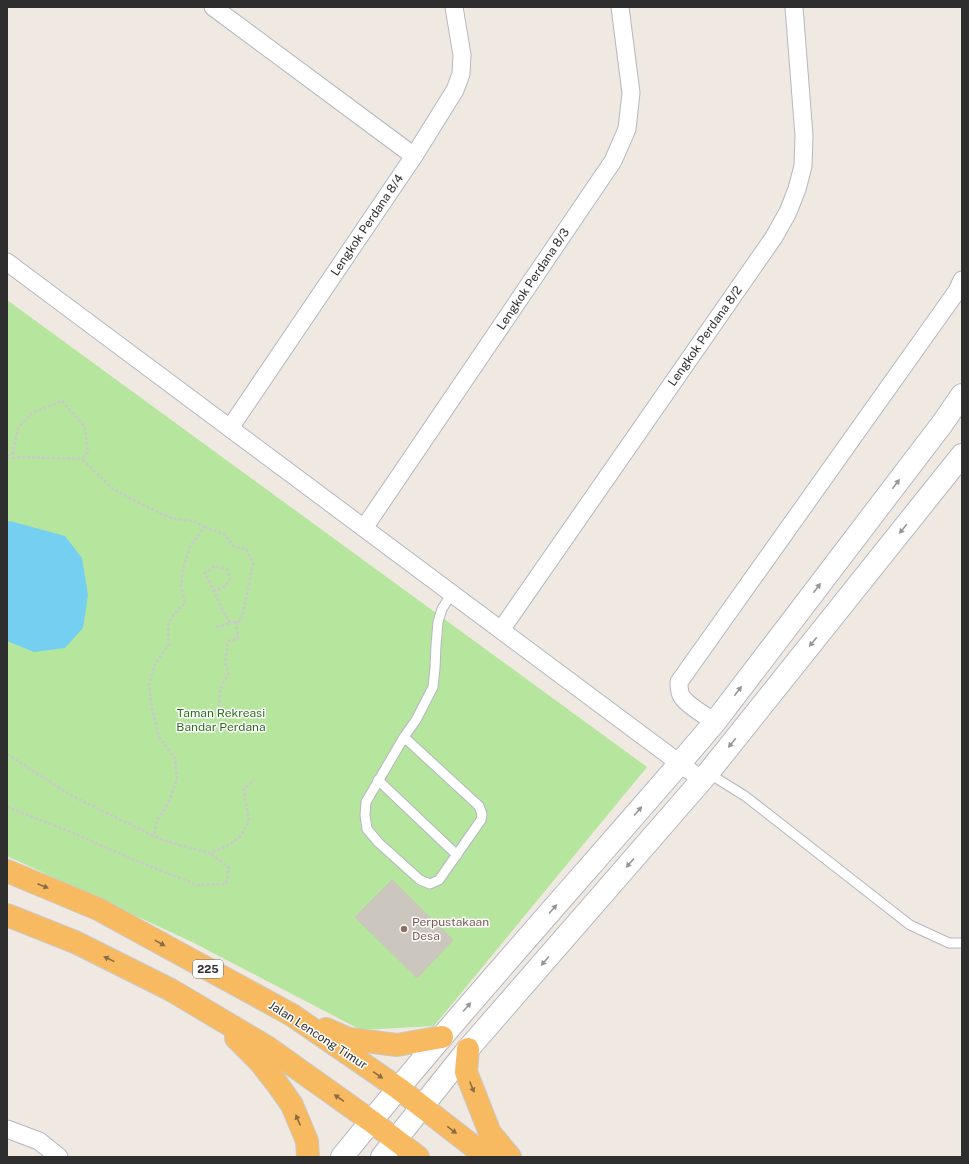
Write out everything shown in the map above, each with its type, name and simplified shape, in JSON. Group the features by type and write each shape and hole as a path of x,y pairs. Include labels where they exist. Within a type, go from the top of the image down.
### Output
{"highway":[{"name":"Jalan Lencong Timur","path":"7,871 98,910 292,1015 398,1088 487,1157"},
{"path":"7,915 75,942 171,990 267,1047 396,1139 418,1157"},
{"path":"171,990 218,1022 240,1041 260,1062 292,1105 307,1141 308,1157"},
{"path":"292,1015 349,1039 397,1045 442,1036"},
{"path":"468,1049 466,1072 490,1133 510,1157"}],"street":[{"path":"213,7 414,156"},
{"name":"Lengkok Perdana 8/4","path":"230,428 414,156 455,90 461,74 462,55 454,7"},
{"name":"Lengkok Perdana 8/3","path":"364,528 613,161 627,129 631,93 620,7"},
{"name":"Lengkok Perdana 8/2","path":"501,630 774,237 788,212 797,189 803,166 804,136 794,7"},
{"path":"7,262 680,763 705,777"},
{"path":"714,722 687,703 681,696 679,682 958,290 962,280"},
{"path":"342,1157 442,1036 714,722 937,430 962,395"},
{"path":"382,1157 421,1106 468,1049 705,777 962,455"},
{"path":"7,1129 39,1141 59,1157"}],"lane":[{"path":"404,737 479,806 482,814 481,820 439,880 430,884 420,880 378,844 367,829 365,815 366,802 404,737 416,720 433,687 438,622 442,609 452,593"},
{"path":"705,777 745,796 910,925 949,943 962,942"},
{"path":"378,780 457,854"}],"path":[{"path":"7,457 14,452 18,428 32,412 62,402 85,428 88,452 82,459"},
{"path":"7,457 82,459 113,489 170,518 196,522 204,527 224,534 234,547 246,549 252,563 241,621 216,627"},
{"path":"154,835 157,822 169,801 177,779 176,758 159,737 152,709 149,685 154,666 169,644 167,631 171,617 185,603 181,587 183,568 190,548 204,527"},
{"path":"214,591 224,587 230,580 227,569 215,566 205,573 225,615 231,624"},
{"path":"220,713 218,694 229,673 225,663 228,641 238,639 236,622"},
{"path":"7,754 72,796 160,839 210,853 229,868 226,884 196,885 66,830 7,807"},
{"path":"210,853 225,847 239,838 248,822 244,789 254,780"}],"green space":[{"name":"Taman Rekreasi Bandar Perdana","path":"7,300 647,767 434,1026 361,1030 192,942 7,856"}],"water":[{"path":"10,521 65,536 82,558 88,595 83,628 65,648 34,652 7,641 7,522"}],"building":[{"name":"Perpustakaan Desa","path":"392,880 453,940 417,978 355,917"}],"place":[{"name":"Perpustakaan Desa","path":"404,929"}]}
